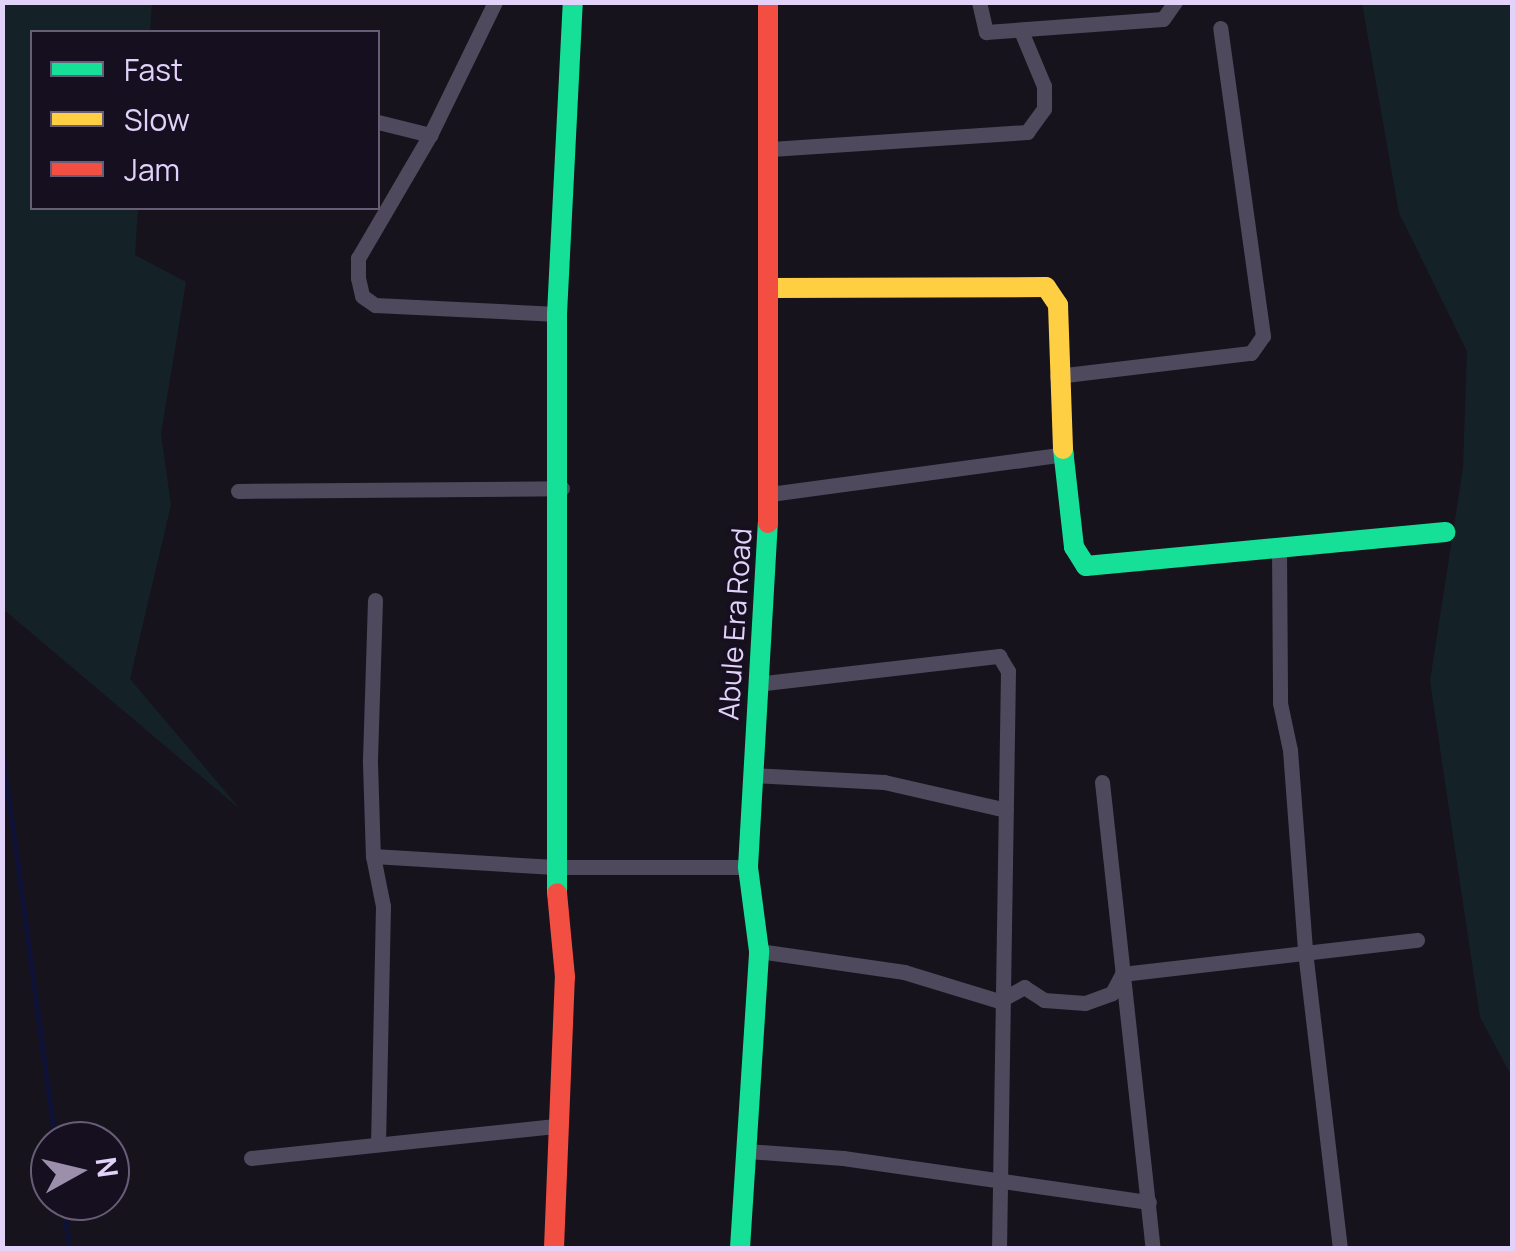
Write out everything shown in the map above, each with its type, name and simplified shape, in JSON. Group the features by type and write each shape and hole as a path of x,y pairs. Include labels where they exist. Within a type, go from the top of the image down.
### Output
{"street":[{"path":"496,2 430,135 358,258 362,296 399,308 557,314"},
{"path":"554,1248 555,1126 565,977 555,867 562,488 557,314 573,2"},
{"name":"Abule Era Road","path":"740,1248 759,951 748,867 770,494 768,2"},
{"path":"979,2 986,32 1163,19 1175,2"},
{"path":"1057,376 1251,353 1263,336 1220,28"},
{"path":"770,149 1027,132 1044,109 1044,86 1021,32"},
{"path":"380,122 430,135"},
{"path":"770,288 1046,287 1058,305 1057,376 1074,547 1086,566 1445,532"},
{"path":"770,494 1066,454"},
{"path":"238,491 562,488"},
{"path":"1279,548 1280,703 1298,827 1304,952 1340,1248"},
{"path":"374,600 374,856 383,906 378,1140"},
{"path":"756,684 999,656 1008,672 999,1002 1004,1184 999,1248"},
{"path":"753,775 884,782 1006,810"},
{"path":"1102,782 1153,1248"},
{"path":"374,856 555,867 748,867"},
{"path":"1122,974 1417,940"},
{"path":"759,951 904,972 999,1002"},
{"path":"999,1002 1024,986 1044,1000 1085,1003 1112,993 1122,974"},
{"path":"251,1158 378,1140 555,1126"},
{"path":"747,1151 843,1158 1150,1202"}],"shaded area":[{"path":"3,2 152,3 150,30 30,30 30,210 138,210 135,255 186,282 161,434 171,505 130,679 241,810 3,609"},
{"path":"1362,3 1512,3 1512,1077 1480,1017 1430,681 1463,468 1467,351 1399,213"}],"waterway":[{"path":"2,750 52,1121"},
{"path":"66,1221 69,1248"}],"traffic: fast":[{"path":"557,893 557,314 573,2"},
{"path":"1063,449 1074,547 1086,566 1445,532"},
{"path":"740,1248 759,951 748,867 768,523"}],"traffic: slow":[{"path":"770,288 1046,287 1058,305 1063,449"}],"traffic: jam":[{"path":"768,2 768,523"},
{"path":"554,1248 565,977 557,893"}]}
